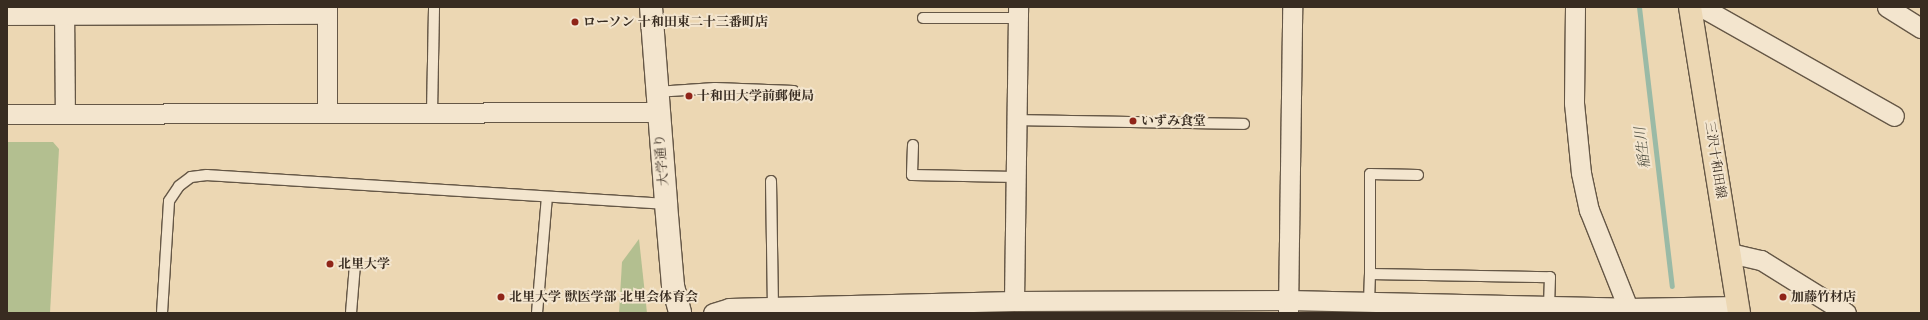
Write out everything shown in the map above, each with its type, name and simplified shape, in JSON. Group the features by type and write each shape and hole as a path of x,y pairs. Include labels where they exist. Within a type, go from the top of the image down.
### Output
{"main road":[{"name":"三沢十和田線","path":"1690,9 1738,309"}],"street":[{"name":"大学通り","path":"651,7 657,102 666,204 674,286 680,313"},
{"path":"1288,307 1292,7"},
{"path":"1575,7 1574,103 1582,172 1589,210 1628,308"},
{"path":"1887,7 1921,28"},
{"path":"1690,9 1705,9 1894,116"},
{"path":"7,15 64,11 327,11 328,113"},
{"path":"64,11 65,114"},
{"path":"1014,301 1018,12"},
{"path":"7,114 432,113 657,102"},
{"path":"1730,253 1761,260 1846,313"},
{"path":"713,313 729,308 1014,301 1288,307 1369,302 1738,309"}],"lane":[{"path":"432,113 434,7"},
{"path":"924,18 1018,12"},
{"path":"657,102 715,88 794,91"},
{"path":"1017,120 1244,124"},
{"path":"913,145 912,174 1016,178"},
{"path":"1369,302 1370,174 1418,174"},
{"path":"162,313 169,201 179,186 190,177 207,175 666,204"},
{"path":"772,181 773,307"},
{"path":"537,313 547,197"},
{"path":"351,313 355,264"},
{"path":"1370,274 1550,277 1549,306"}],"green space":[{"path":"7,142 53,142 59,149 50,313 7,313"},
{"path":"639,239 647,313 619,313 622,262"}],"waterway":[{"name":"稲生川","path":"1639,7 1672,286"}],"place":[{"name":"ローソン 十和田東二十三番町店","path":"575,22"},
{"name":"十和田大学前郵便局","path":"689,96"},
{"name":"いずみ食堂","path":"1133,121"},
{"name":"北里大学","path":"330,264"},
{"name":"北里大学 獣医学部 北里会体育会","path":"501,297"},
{"name":"加藤竹材店","path":"1783,297"}]}
